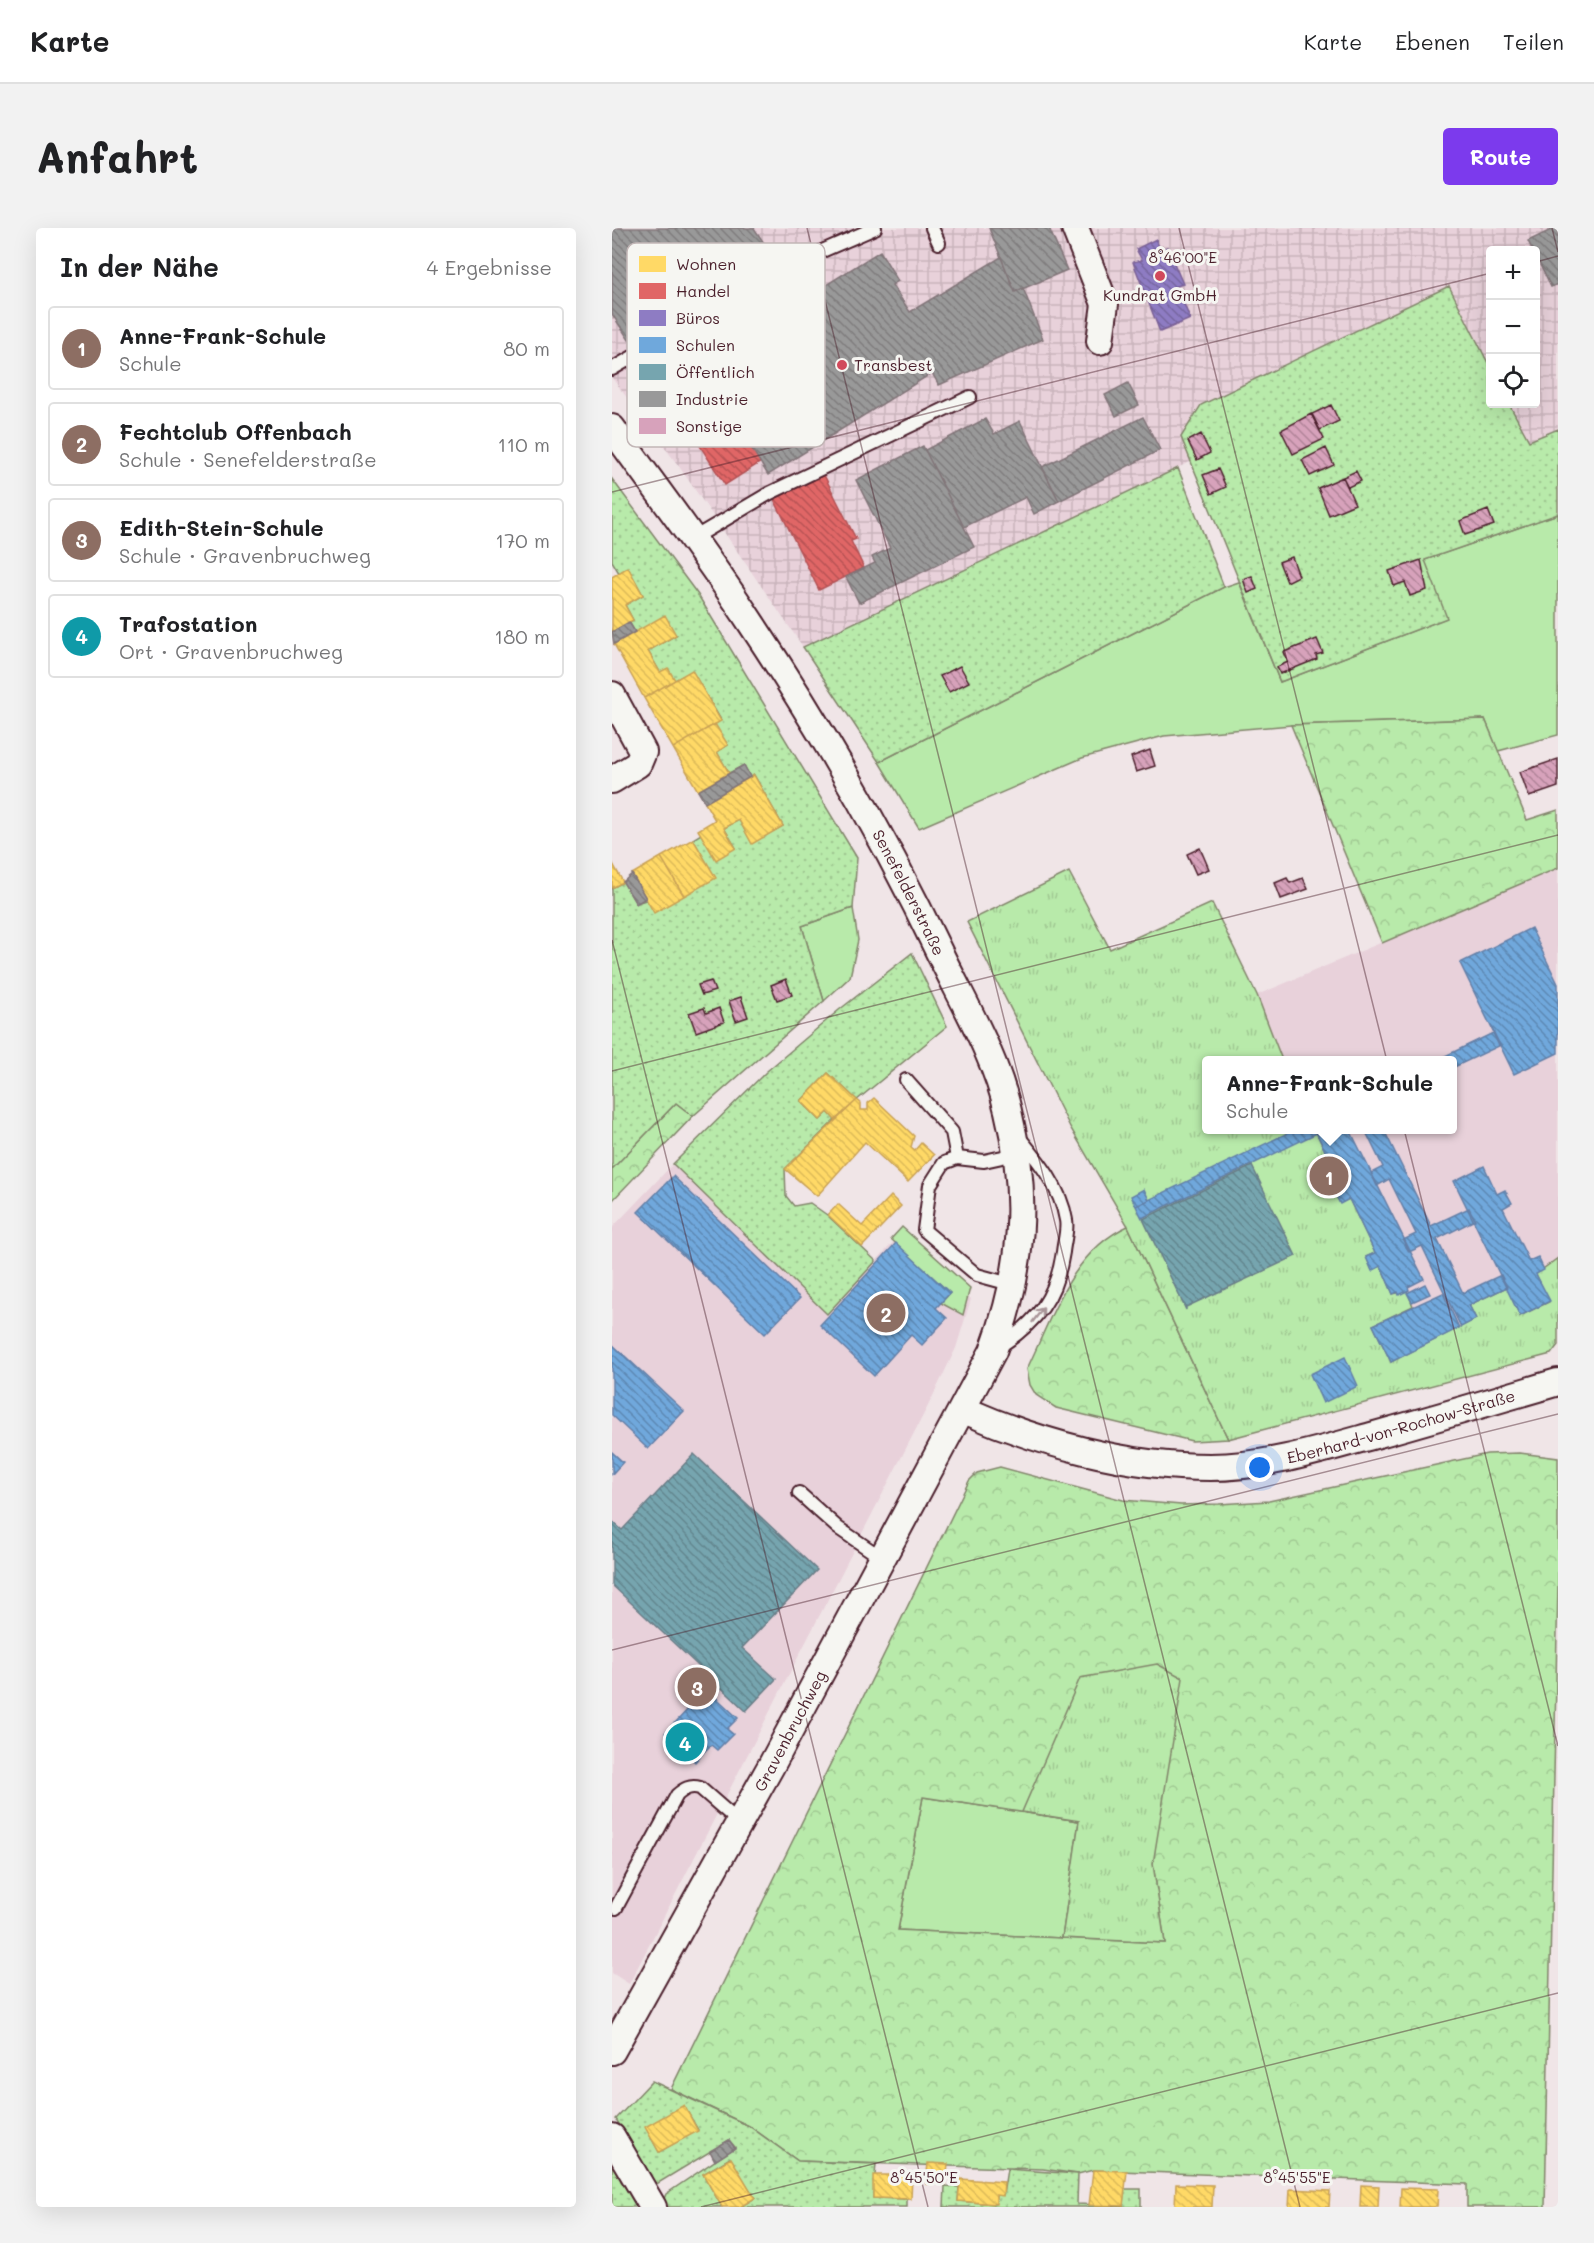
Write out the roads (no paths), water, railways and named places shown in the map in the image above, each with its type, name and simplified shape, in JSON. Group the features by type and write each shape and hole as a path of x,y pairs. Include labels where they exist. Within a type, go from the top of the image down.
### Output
{"street":[{"path":"1075,228 1105,304 1101,341"},
{"name":"Senefelderstraße","path":"612,428 780,667 880,835 994,1068 1012,1129 1022,1203 1014,1285 993,1351 964,1410"},
{"path":"612,695 641,745 641,758 638,764 612,780"},
{"name":"Eberhard-von-Rochow-Straße","path":"964,1410 1014,1431 1102,1454 1210,1467 1254,1464 1322,1450 1558,1382"},
{"name":"Gravenbruchweg","path":"612,2051 740,1822 964,1410"},
{"path":"612,2137 653,2207"}],"lane":[{"path":"825,250 875,228"},
{"path":"932,228 939,243"},
{"path":"612,369 627,360"},
{"path":"692,539 770,493 970,398"},
{"path":"906,1080 952,1132 957,1158"},
{"path":"993,1351 1023,1331 1048,1301 1062,1258 1067,1222 1045,1169 1012,1129"},
{"path":"1014,1285 977,1275 924,1230 927,1197 935,1173 944,1163 957,1158 984,1161 1016,1154"},
{"path":"800,1493 838,1528 882,1558"},
{"path":"616,1908 677,1795 684,1789 694,1786 700,1788 740,1822"}],"place":[{"name":"Kundrat GmbH","path":"1160,276"},
{"name":"Transbest","path":"842,365"},
{"name":"Anne-Frank-Schule","path":"1329,1176"},
{"name":"Fechtclub Offenbach","path":"886,1313"},
{"name":"Edith-Stein-Schule","path":"697,1687"},
{"name":"Trafostation","path":"685,1742"}]}
